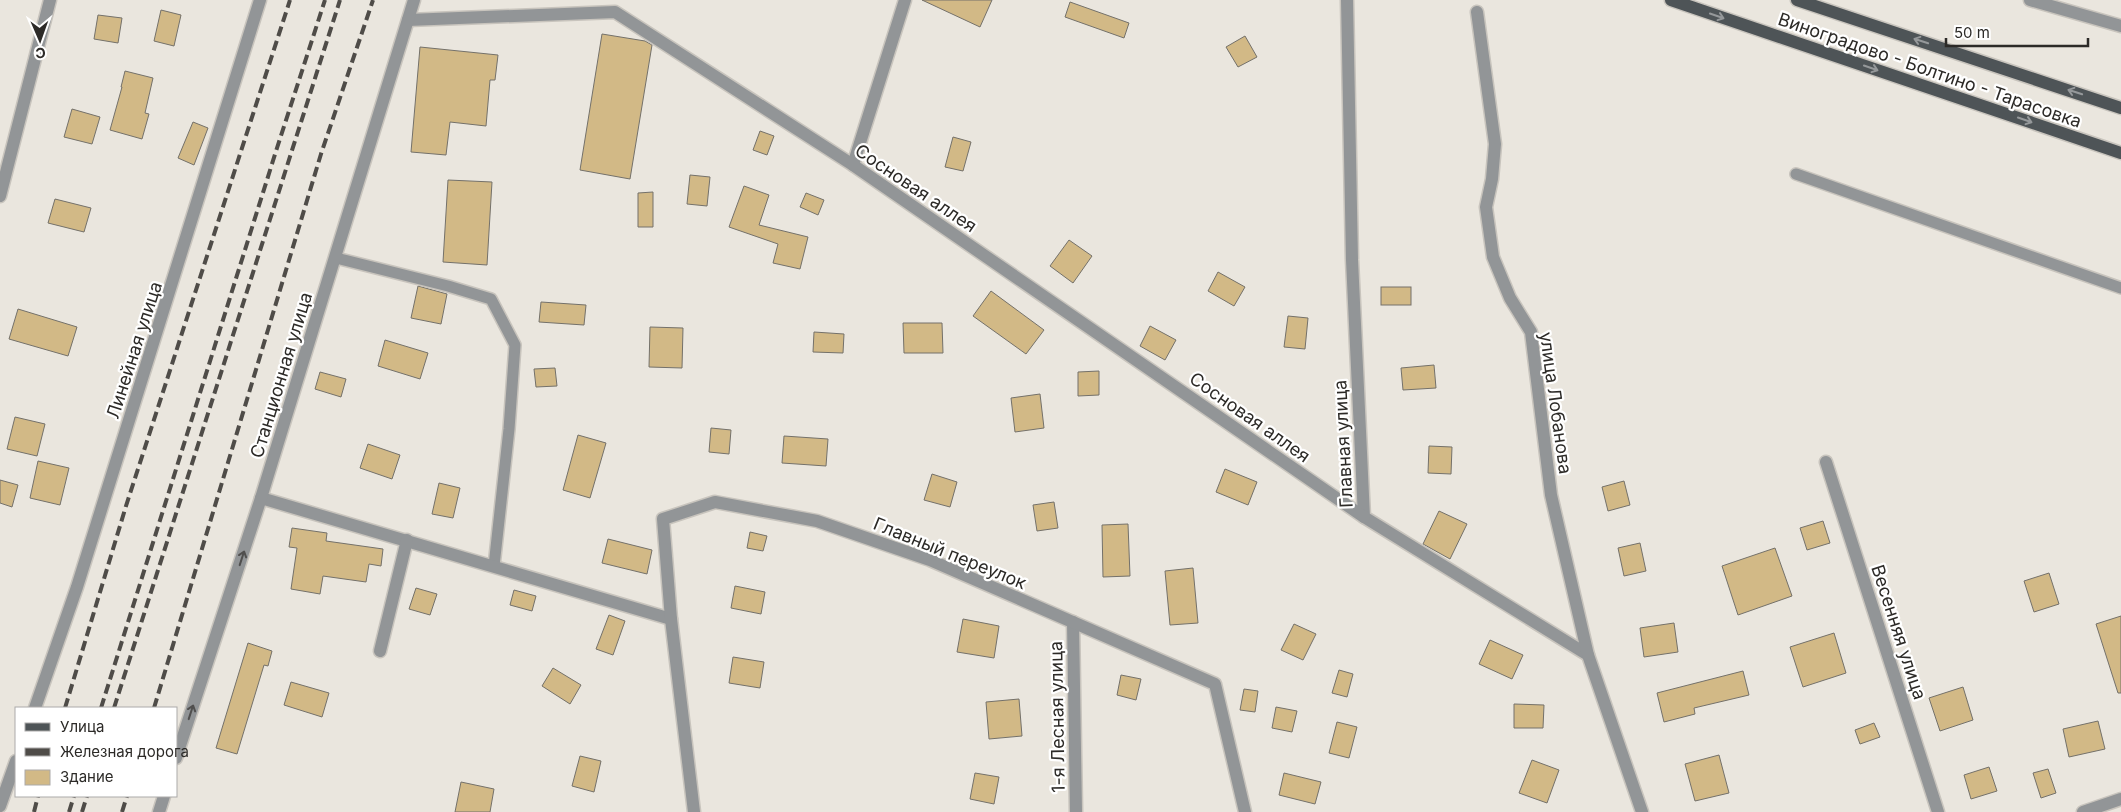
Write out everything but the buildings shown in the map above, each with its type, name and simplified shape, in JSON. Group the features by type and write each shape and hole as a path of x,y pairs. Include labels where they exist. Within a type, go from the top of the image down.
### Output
{"main road":[{"name":"Виноградово - Болтино - Тарасовка","path":"1671,0 2121,153"},
{"name":"Виноградово - Болтино - Тарасовка","path":"1797,0 2121,108"}],"street":[{"path":"0,196 50,0"},
{"name":"Линейная улица","path":"36,707 77,588 260,0"},
{"name":"Станционная улица","path":"178,752 261,498 414,0"},
{"path":"853,165 905,0"},
{"name":"Главная улица","path":"1347,0 1352,260 1364,517 1588,655"},
{"path":"2030,0 2121,26"},
{"name":"Сосновая аллея","path":"408,20 615,12 853,165 1364,517"},
{"name":"улица Лобанова","path":"1477,12 1495,144 1492,179 1486,207 1493,257 1510,298 1530,332 1551,495 1588,655"},
{"name":"Весенняя улица","path":"1826,462 1938,812"},
{"path":"261,498 671,619 694,812"},
{"name":"Главный переулок","path":"671,619 663,519 715,502 817,521 930,560 1215,684 1245,812"},
{"path":"380,651 407,540"},
{"name":"1-я Лесная улица","path":"1073,622 1076,812"},
{"path":"1588,655 1642,812"},
{"path":"0,806 15,764"},
{"path":"159,812 164,797"},
{"path":"2083,812 2121,799"}],"lane":[{"path":"1796,174 2121,288"},
{"path":"336,258 448,286 491,299 514,345 509,428 494,566"}],"railway":[{"path":"65,707 126,506 290,0"},
{"path":"101,707 325,0"},
{"path":"114,707 340,0"},
{"path":"154,707 321,154 373,0"},
{"path":"34,812 38,797"},
{"path":"69,812 74,797"},
{"path":"82,812 87,797"},
{"path":"122,812 127,797"}]}
